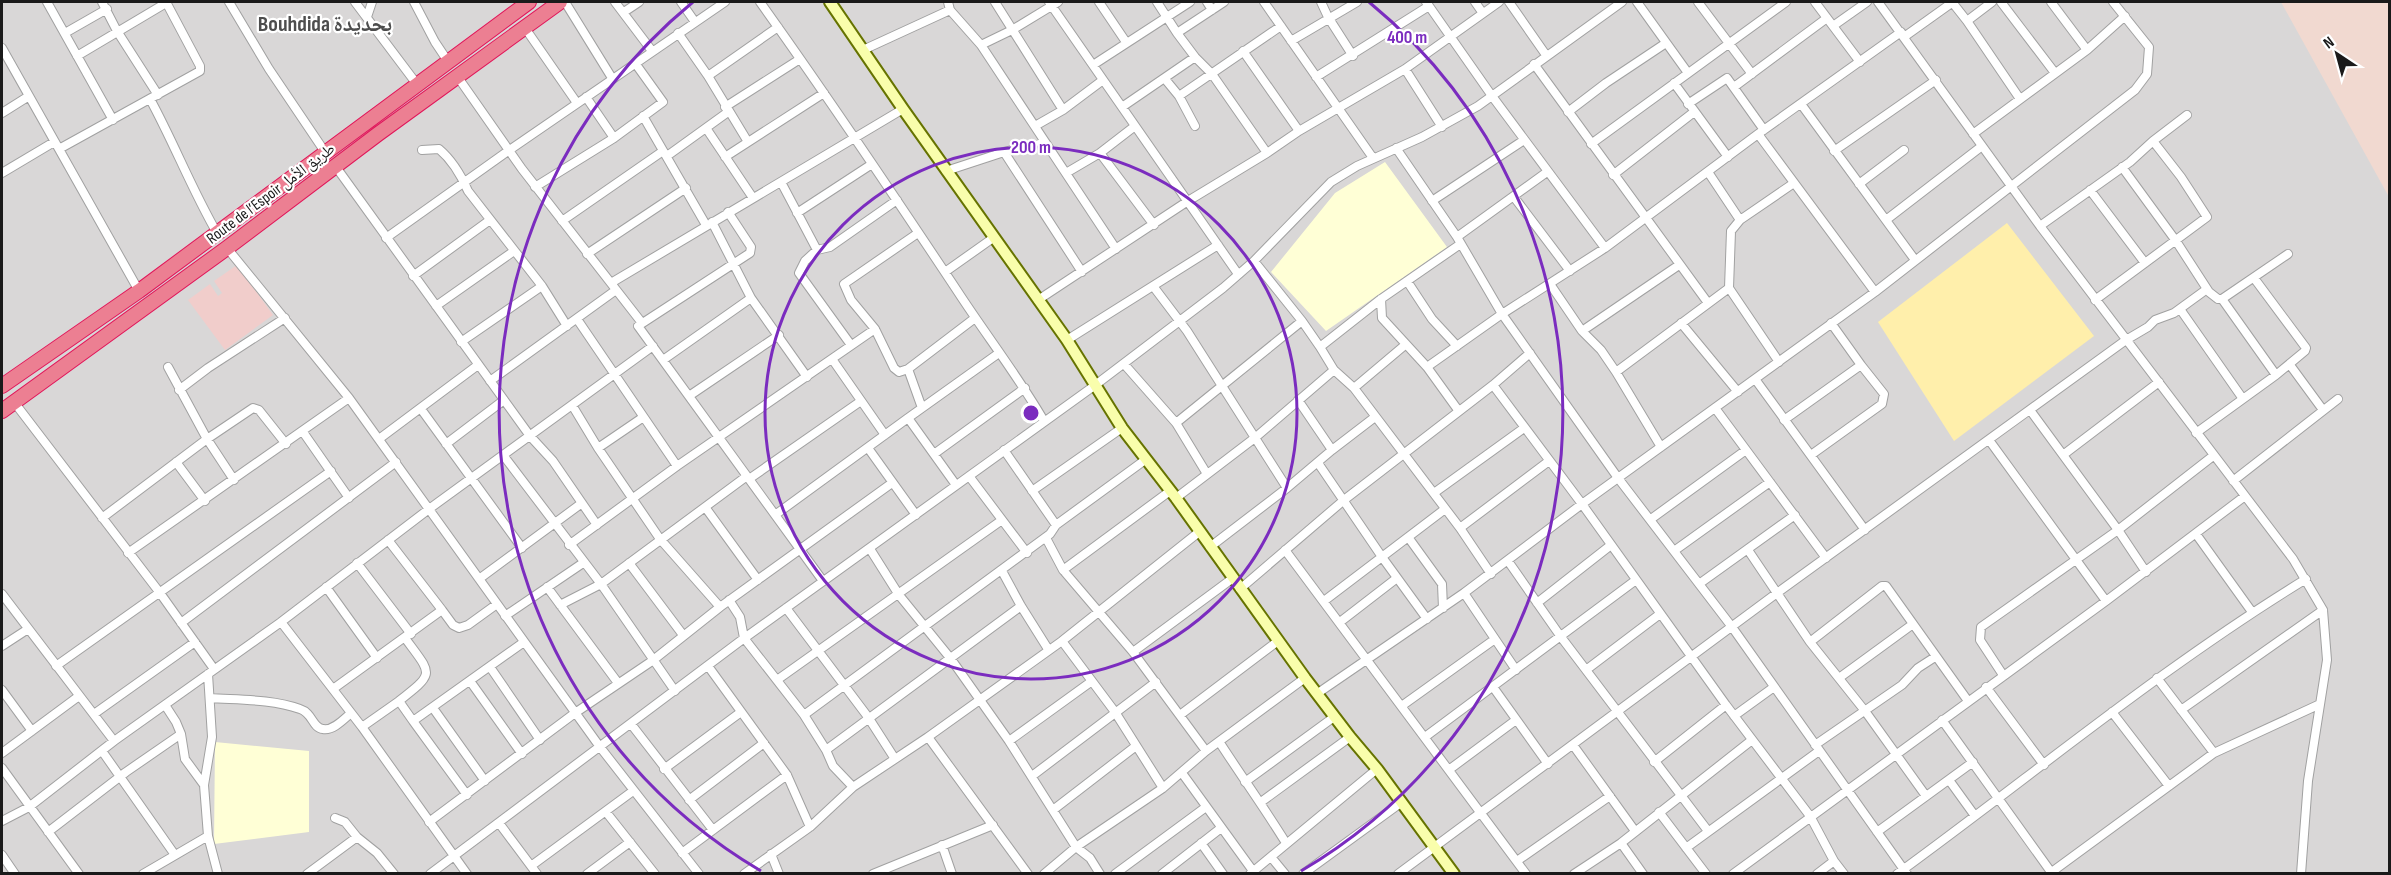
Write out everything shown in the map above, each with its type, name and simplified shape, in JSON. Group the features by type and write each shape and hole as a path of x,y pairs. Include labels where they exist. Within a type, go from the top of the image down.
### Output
{"highway":[{"name":"Route de l’Espoir طريق الأمل","path":"2,386 139,291 447,60 529,2"},
{"name":"Route de l’Espoir طريق الأمل","path":"2,411 228,248 457,76 560,2"}],"street":[{"path":"47,2 113,120"},
{"path":"2,160 4,171 113,120 199,73 201,69 166,2 77,56"},
{"path":"229,2 269,69 326,152"},
{"path":"355,2 416,83"},
{"path":"367,17 372,2"},
{"path":"414,2 447,60"},
{"path":"565,2 612,78"},
{"path":"615,2 652,51"},
{"path":"624,12 639,2"},
{"path":"681,2 695,22"},
{"path":"386,238 508,150 725,2"},
{"path":"760,2 1025,388 1044,421"},
{"path":"830,2 946,171 1067,340 1122,428 1334,717 1377,769 1454,873"},
{"path":"995,2 1063,110"},
{"path":"1099,2 1126,42"},
{"path":"1157,2 1177,33 1195,57 1212,74 1268,153"},
{"path":"1093,65 1190,2"},
{"path":"1207,2 1212,10"},
{"path":"1177,33 1224,2"},
{"path":"1264,2 1372,158"},
{"path":"1321,2 1353,56"},
{"path":"1292,40 1357,2"},
{"path":"1475,2 1482,12"},
{"path":"1038,300 1299,131 1405,69 1499,2"},
{"path":"1509,2 1546,55"},
{"path":"430,873 744,638 870,549 1179,322 1254,261 1318,193 1344,173 1442,127 1492,96 1622,2"},
{"path":"1637,2 1688,73"},
{"path":"1592,144 1786,2"},
{"path":"1815,2 1860,62"},
{"path":"1833,26 1866,2"},
{"path":"1878,2 2095,300 2293,559 2323,610 2327,660 2318,705 2308,781 2301,873"},
{"path":"1427,367 1502,314 1605,248 1860,62 1953,2 2020,99"},
{"path":"1967,21 1992,2"},
{"path":"2001,2 2055,73"},
{"path":"2051,2 2087,50"},
{"path":"1318,693 1491,574 1582,504 1875,292 2010,184 2135,90 2147,74 2149,47 2113,2"},
{"path":"981,45 1012,30 1053,3 1103,80 1238,274"},
{"path":"1702,3 1728,44 1752,74"},
{"path":"1316,77 1353,56 1428,4 1492,96 1605,248"},
{"path":"65,33 104,5 154,97 200,204 217,233"},
{"path":"863,50 949,6 981,45 1116,249"},
{"path":"1973,134 2087,50 2125,16"},
{"path":"1734,87 1827,18"},
{"path":"1179,96 1281,26"},
{"path":"708,76 778,27"},
{"path":"525,28 578,103"},
{"path":"678,33 708,76 748,142"},
{"path":"1568,112 1591,93 1666,43"},
{"path":"2,50 139,291"},
{"path":"1243,51 1299,131"},
{"path":"1122,107 1195,57"},
{"path":"562,221 706,128 727,110 800,59"},
{"path":"535,187 614,138 662,104 663,101 634,63"},
{"path":"1534,64 1708,303"},
{"path":"1405,69 1442,127"},
{"path":"457,76 535,187 642,323"},
{"path":"1688,104 1727,78 1794,183 1875,292"},
{"path":"1166,79 1179,96 1195,126"},
{"path":"1035,126 1063,110 1103,80"},
{"path":"1834,151 1936,80"},
{"path":"1674,83 1728,157"},
{"path":"725,157 824,93"},
{"path":"2,112 29,96"},
{"path":"586,97 614,138"},
{"path":"1801,104 1915,260"},
{"path":"490,381 567,326 614,287 709,223 903,109"},
{"path":"1613,175 1694,112"},
{"path":"643,116 735,264 751,298 807,377"},
{"path":"2040,226 2122,167 2187,116"},
{"path":"1066,173 1100,153 1135,126"},
{"path":"706,128 753,198"},
{"path":"1432,201 1524,140"},
{"path":"2095,300 2206,219 2206,215 2181,177 2153,141"},
{"path":"946,171 1004,152 1044,143"},
{"path":"1886,220 1982,146"},
{"path":"1396,148 1458,241 1502,314 1618,478 1732,627 1877,832 1902,872 2157,678 2253,612 2306,579"},
{"path":"422,150 439,149 448,156 466,182 468,191 542,286 567,326"},
{"path":"1859,184 1904,150"},
{"path":"1004,152 1082,272"},
{"path":"1100,153 1154,225"},
{"path":"797,213 872,164"},
{"path":"336,167 530,436 553,461 597,525"},
{"path":"2122,167 2176,241 2207,289 2213,296 2222,299 2276,375"},
{"path":"1320,347 1547,171"},
{"path":"1708,172 1740,220"},
{"path":"781,182 817,250"},
{"path":"1779,362 1729,288 1729,240 1731,231 1740,220 1794,183"},
{"path":"586,254 686,188"},
{"path":"2090,190 2145,263"},
{"path":"1514,197 1570,271"},
{"path":"851,345 799,273 805,261 817,250 830,247 897,200"},
{"path":"729,212 752,249 735,264 638,326 823,581"},
{"path":"413,276 490,220"},
{"path":"918,233 844,284 851,300 875,329 894,368 899,372 908,369 975,318"},
{"path":"945,272 993,238"},
{"path":"1067,340 1218,245"},
{"path":"228,248 349,398 600,747 699,873"},
{"path":"436,306 514,251"},
{"path":"2222,299 2288,254"},
{"path":"1254,261 1302,321 1334,370 1354,388 1434,493 1491,574"},
{"path":"1582,331 1679,265"},
{"path":"2196,433 2290,365 2306,348 2254,278"},
{"path":"1407,281 1432,319 1457,346"},
{"path":"1550,284 1582,331 1601,350 1616,372 1661,447"},
{"path":"461,342 542,286"},
{"path":"1153,286 1187,331 1287,488"},
{"path":"1616,372 1729,288"},
{"path":"1398,873 2126,340 2139,334 2155,320 2180,309 2207,289"},
{"path":"663,360 751,298"},
{"path":"1381,299 1382,318 1427,367 1458,410"},
{"path":"2180,309 2243,399"},
{"path":"179,390 285,318"},
{"path":"576,319 677,466"},
{"path":"1176,423 1302,321"},
{"path":"1681,323 1738,392"},
{"path":"1811,455 1882,404 1884,394 1831,324"},
{"path":"569,545 677,466 875,329"},
{"path":"689,396 778,335"},
{"path":"1354,388 1405,345"},
{"path":"2,822 29,807 114,741 281,622 429,509 653,346"},
{"path":"775,515 999,352"},
{"path":"1240,589 1344,500 1493,385 1530,353"},
{"path":"832,359 885,435"},
{"path":"1124,364 1176,423 1207,474"},
{"path":"379,439 478,365"},
{"path":"1784,420 1861,365"},
{"path":"2290,365 2323,410"},
{"path":"168,367 207,439 234,480"},
{"path":"908,369 922,408"},
{"path":"1063,570 1207,474 1334,370"},
{"path":"1755,379 1865,530"},
{"path":"2063,455 2159,382"},
{"path":"1493,385 1582,504 1734,716 1810,816 1834,861 1844,873"},
{"path":"934,454 1025,388"},
{"path":"128,553 349,398"},
{"path":"2233,481 2338,399"},
{"path":"446,444 504,400"},
{"path":"560,605 601,584 705,507 861,400"},
{"path":"1298,400 1332,450"},
{"path":"14,402 160,593 195,642 211,672 212,751 204,785 208,836 218,873"},
{"path":"572,405 598,448 660,539 720,606"},
{"path":"102,518 207,439 253,408 259,410 286,444"},
{"path":"1715,408 1826,558"},
{"path":"421,409 522,548"},
{"path":"2030,410 2146,572"},
{"path":"1210,547 1375,417"},
{"path":"598,448 642,418"},
{"path":"908,418 956,485"},
{"path":"1032,491 1122,428"},
{"path":"1434,493 1524,428"},
{"path":"303,432 349,498"},
{"path":"1989,440 2106,602"},
{"path":"868,448 916,515"},
{"path":"1004,450 1056,525"},
{"path":"1651,519 1746,450"},
{"path":"503,455 583,564 601,584 652,661 675,691"},
{"path":"2003,675 1980,640 1981,627 2118,530 2213,456"},
{"path":"804,715 1027,553 1046,538 1056,525 1145,460"},
{"path":"1460,528 1549,461"},
{"path":"176,462 205,501"},
{"path":"181,623 396,462"},
{"path":"1318,463 1427,619"},
{"path":"56,666 331,471"},
{"path":"969,476 1027,553"},
{"path":"1674,551 1770,482"},
{"path":"429,822 575,713 652,661 720,606 892,483"},
{"path":"1735,873 1895,753 2106,602 2245,496"},
{"path":"478,579 582,503"},
{"path":"705,507 758,580"},
{"path":"1324,602 1445,509"},
{"path":"1699,584 1795,515"},
{"path":"777,680 817,650 899,596 1002,520"},
{"path":"744,873 810,827 853,787 928,737 1062,641 1199,532"},
{"path":"2196,534 2253,612"},
{"path":"1408,537 1442,584 1443,608"},
{"path":"1046,538 1063,570 1133,652 1206,752"},
{"path":"388,540 453,625 459,628 468,625 497,604"},
{"path":"1537,603 1611,545"},
{"path":"870,549 899,596 951,659 1009,741 1076,847 1090,858 1100,873"},
{"path":"1285,550 1526,873"},
{"path":"1748,550 1810,642 1865,711 1926,796"},
{"path":"1508,561 1561,637 1708,831"},
{"path":"357,563 408,636 426,667 424,682 362,727"},
{"path":"629,563 683,635"},
{"path":"505,616 583,564"},
{"path":"1002,571 1048,649"},
{"path":"1133,652 1233,578"},
{"path":"1340,622 1397,578"},
{"path":"1425,737 1636,580"},
{"path":"1810,642 1882,586 1890,588 1935,657 1968,701"},
{"path":"326,587 377,658"},
{"path":"547,587 618,684"},
{"path":"1464,593 1516,670"},
{"path":"2,594 114,741"},
{"path":"729,600 740,617 744,638 804,715 826,750 832,766 853,787"},
{"path":"826,750 1021,606"},
{"path":"786,609 868,717 896,759"},
{"path":"333,689 442,610"},
{"path":"2181,710 2323,610"},
{"path":"1586,670 1660,614"},
{"path":"281,622 362,727 467,873"},
{"path":"1839,678 1913,624"},
{"path":"2,646 28,629"},
{"path":"1402,705 1495,639"},
{"path":"1062,641 1115,712 1163,788"},
{"path":"1180,715 1278,641"},
{"path":"94,714 195,642"},
{"path":"413,721 524,642"},
{"path":"1686,848 1781,778 1865,711 1902,685 1918,668 1935,657"},
{"path":"708,666 787,775 810,827"},
{"path":"490,667 540,740"},
{"path":"1044,873 1076,847 1163,788 1206,752 1305,678"},
{"path":"2157,678 2214,753"},
{"path":"470,681 522,754"},
{"path":"1009,741 1092,681"},
{"path":"1032,776 1156,682"},
{"path":"1493,687 1548,764"},
{"path":"1734,716 1774,687"},
{"path":"1986,687 2044,765"},
{"path":"2,690 32,731"},
{"path":"2,753 80,696"},
{"path":"210,698 288,705 307,712 315,725 324,729 330,729 351,713"},
{"path":"399,701 467,795"},
{"path":"165,705 181,734 185,759 204,785"},
{"path":"1654,762 1726,705"},
{"path":"1942,720 2000,798 2050,873 2214,753 2318,705"},
{"path":"433,708 485,781"},
{"path":"664,769 741,712"},
{"path":"2112,712 2169,786"},
{"path":"1245,782 1334,717"},
{"path":"1450,769 1516,720"},
{"path":"631,724 713,830"},
{"path":"48,832 120,776 181,734"},
{"path":"928,737 993,825 1025,873"},
{"path":"1261,802 1350,737"},
{"path":"1574,873 1621,843 1680,794 1752,740"},
{"path":"689,800 764,743"},
{"path":"1220,743 1286,843"},
{"path":"1573,745 1635,831"},
{"path":"1053,810 1136,746"},
{"path":"102,751 175,855"},
{"path":"1877,832 1973,762"},
{"path":"2,768 79,873"},
{"path":"1182,773 1252,872 1377,769"},
{"path":"682,853 787,775"},
{"path":"1949,780 1976,816"},
{"path":"499,823 534,870 633,791"},
{"path":"1517,861 1610,796"},
{"path":"1303,873 1402,802"},
{"path":"1115,873 1206,807"},
{"path":"606,812 655,873"},
{"path":"1659,812 1706,873"},
{"path":"335,818 345,822 394,873"},
{"path":"873,873 897,869 942,845 993,825"},
{"path":"1162,873 1221,828"},
{"path":"143,873 208,836"},
{"path":"307,873 357,837"},
{"path":"587,873 630,842"},
{"path":"1200,843 1223,873"},
{"path":"1621,843 1643,873"},
{"path":"942,845 952,873"},
{"path":"771,854 778,873"},
{"path":"2,855 15,873"},
{"path":"1272,857 1285,873"},
{"path":"1817,873 1834,861"}],"shaded area":[{"path":"2,2 2389,2 2389,873 2,874"},
{"path":"2281,2 2389,2 2389,197"},
{"path":"1385,162 1447,247 1326,331 1271,272 1335,193"},
{"path":"237,265 273,315 225,350 188,300 210,284 218,296 222,293 214,281"},
{"path":"215,742 309,751 309,832 214,844"}],"sand":[{"path":"2007,223 2094,336 1954,441 1878,322"}],"district":[{"name":"Bouhdida بحديدة","path":"325,24"}]}
